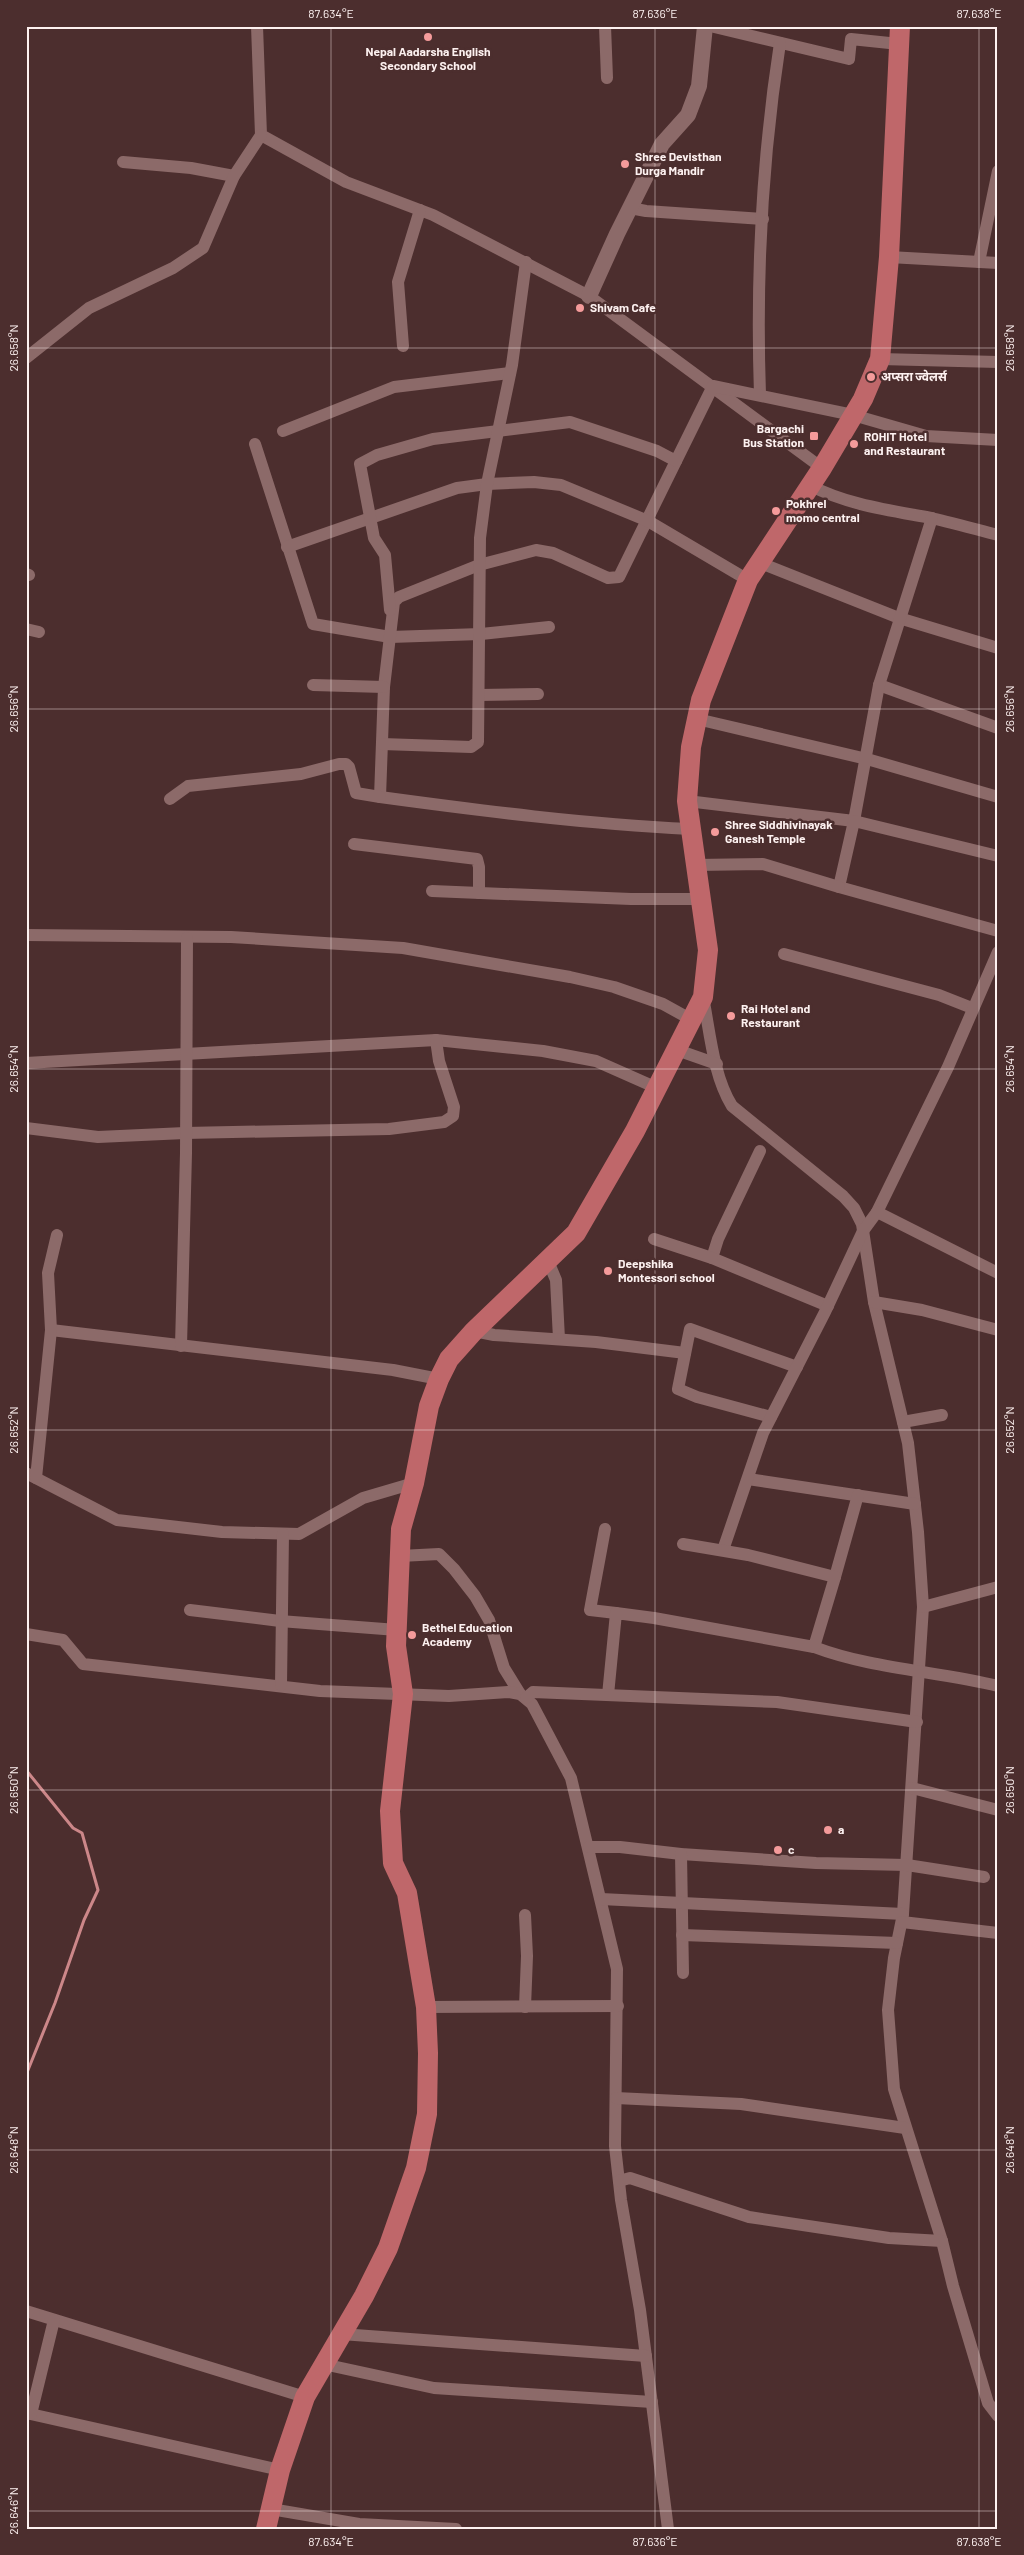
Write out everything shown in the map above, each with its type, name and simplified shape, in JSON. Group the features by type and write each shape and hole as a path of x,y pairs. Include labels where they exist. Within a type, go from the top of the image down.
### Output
{"main road":[{"path":"269,2519 280,2470 305,2397 364,2296 388,2248 416,2168 427,2114 428,2052 426,2007 407,1893 393,1863 390,1810 403,1694 396,1646 401,1529 414,1483 429,1406 438,1378 449,1359 474,1331 576,1234 657,1088 704,997 708,950 687,801 691,748 701,700 748,580 758,562 822,468 863,400 880,359 888,256 899,35"}],"street":[{"path":"26,358 89,308 173,268 203,248 234,176 261,136 257,26"},
{"path":"606,26 607,78"},
{"path":"590,296 630,208 662,144 688,115 699,86 705,26"},
{"path":"710,26 848,59 851,39 899,35"},
{"path":"760,395 757,314 772,91 780,43"},
{"path":"261,136 346,182 420,210 590,296 822,468"},
{"path":"123,162 191,168 234,176"},
{"path":"979,262 998,171"},
{"path":"630,208 646,211 763,219"},
{"path":"403,346 398,282 420,210"},
{"path":"888,256 998,263"},
{"path":"382,744 475,746 478,742 481,634 478,565 487,484 510,374 526,262"},
{"path":"880,359 998,362"},
{"path":"283,431 394,387 510,374"},
{"path":"713,386 853,415 926,436 998,440"},
{"path":"390,621 394,602 398,597 478,565 536,550 553,553 614,578 619,577 713,386"},
{"path":"380,797 384,687 390,621 385,555 374,538 360,464 364,460 433,439 570,422 657,451 676,461"},
{"path":"255,444 313,624 390,637 481,634 549,627"},
{"path":"288,547 457,488 487,484 534,482 562,485 648,521 748,580"},
{"path":"809,485 828,495 860,506 932,518 998,534"},
{"path":"839,887 867,759 879,684 932,518"},
{"path":"758,562 899,618 998,648"},
{"path":"26,629 39,632"},
{"path":"879,684 998,728"},
{"path":"313,685 384,687"},
{"path":"479,695 538,694"},
{"path":"698,719 867,759 998,798"},
{"path":"170,799 188,786 301,774 339,764 346,764 349,767 356,793 537,818 615,826 690,829"},
{"path":"687,801 854,821 998,856"},
{"path":"354,844 477,859 479,866 479,893"},
{"path":"696,865 763,864 998,931"},
{"path":"432,891 701,899"},
{"path":"26,935 231,937 403,948 614,987 663,1004 692,1020"},
{"path":"181,1346 186,1133 187,938"},
{"path":"723,1550 763,1433 828,1306 863,1231 877,1212 948,1067 972,1008 998,952"},
{"path":"784,954 939,995 972,1008"},
{"path":"704,997 724,1092 732,1106 843,1196 860,1217 874,1302 903,1422 915,1504 923,1607 907,1866 902,1918 888,2010 894,2090 942,2240 953,2286 988,2403 998,2416"},
{"path":"26,1128 98,1137 186,1133 389,1129 444,1122 453,1116 454,1107 438,1061 436,1040"},
{"path":"26,1063 436,1040 543,1051 596,1061 657,1088"},
{"path":"677,1050 717,1064"},
{"path":"712,1258 718,1238 760,1151"},
{"path":"877,1212 998,1273"},
{"path":"57,1235 48,1273 51,1330 31,1475 117,1520 222,1532 283,1534 300,1534 363,1498 414,1483"},
{"path":"654,1239 712,1258 828,1306"},
{"path":"548,1261 556,1280 559,1340"},
{"path":"874,1302 922,1310 998,1330"},
{"path":"771,1417 697,1397 678,1389 690,1329 797,1367"},
{"path":"51,1330 393,1370 438,1378"},
{"path":"474,1331 494,1335 685,1353"},
{"path":"903,1422 942,1416"},
{"path":"748,1480 915,1504"},
{"path":"814,1647 858,1495"},
{"path":"605,1529 590,1610 654,1618 814,1647 844,1658 958,1676 998,1686"},
{"path":"281,1685 280,1621 283,1534"},
{"path":"683,1544 723,1550 835,1577"},
{"path":"400,1556 439,1554 454,1569 475,1596 489,1620 504,1668 523,1696 532,1704 572,1778 617,1969 615,2140 619,2181 646,2356 668,2529"},
{"path":"923,1607 998,1587"},
{"path":"190,1610 280,1621 397,1630"},
{"path":"608,1695 616,1613"},
{"path":"26,1634 63,1640 83,1664 202,1679 281,1685 320,1691 449,1696 508,1692 523,1696 533,1692 777,1702 917,1722"},
{"path":"912,1788 998,1810"},
{"path":"589,1848 620,1847 681,1854 816,1863 907,1866 984,1877"},
{"path":"681,1854 683,1973"},
{"path":"601,1899 902,1918 998,1934"},
{"path":"525,1915 527,1993 525,2007"},
{"path":"682,1935 897,1943"},
{"path":"426,2007 618,2006"},
{"path":"616,2098 741,2104 905,2128"},
{"path":"619,2181 630,2178 749,2217 889,2238 942,2240"},
{"path":"26,2311 305,2397"},
{"path":"54,2320 29,2414 280,2470"},
{"path":"341,2334 646,2356"},
{"path":"323,2364 434,2388 652,2402"},
{"path":"269,2519 456,2529"}],"waterway":[{"path":"26,1770 73,1828 82,1833 98,1890 84,1920 55,2003 26,2075"}],"place":[{"name":"Nepal Aadarsha English Secondary School","path":"428,37"},
{"name":"Shree Devisthan Durga Mandir","path":"625,164"},
{"name":"Shivam Cafe","path":"580,308"},
{"name":"अप्सरा ज्वेलर्स","path":"871,377"},
{"name":"Bargachi Bus Station","path":"814,436"},
{"name":"ROHIT Hotel and Restaurant","path":"854,444"},
{"name":"Pokhrel momo central","path":"776,511"},
{"name":"Shree Siddhivinayak Ganesh Temple","path":"715,832"},
{"name":"Rai Hotel and Restaurant","path":"731,1016"},
{"name":"Deepshika Montessori school","path":"608,1271"},
{"name":"Bethel Education Academy","path":"412,1635"},
{"name":"a","path":"828,1830"},
{"name":"c","path":"778,1850"}]}
